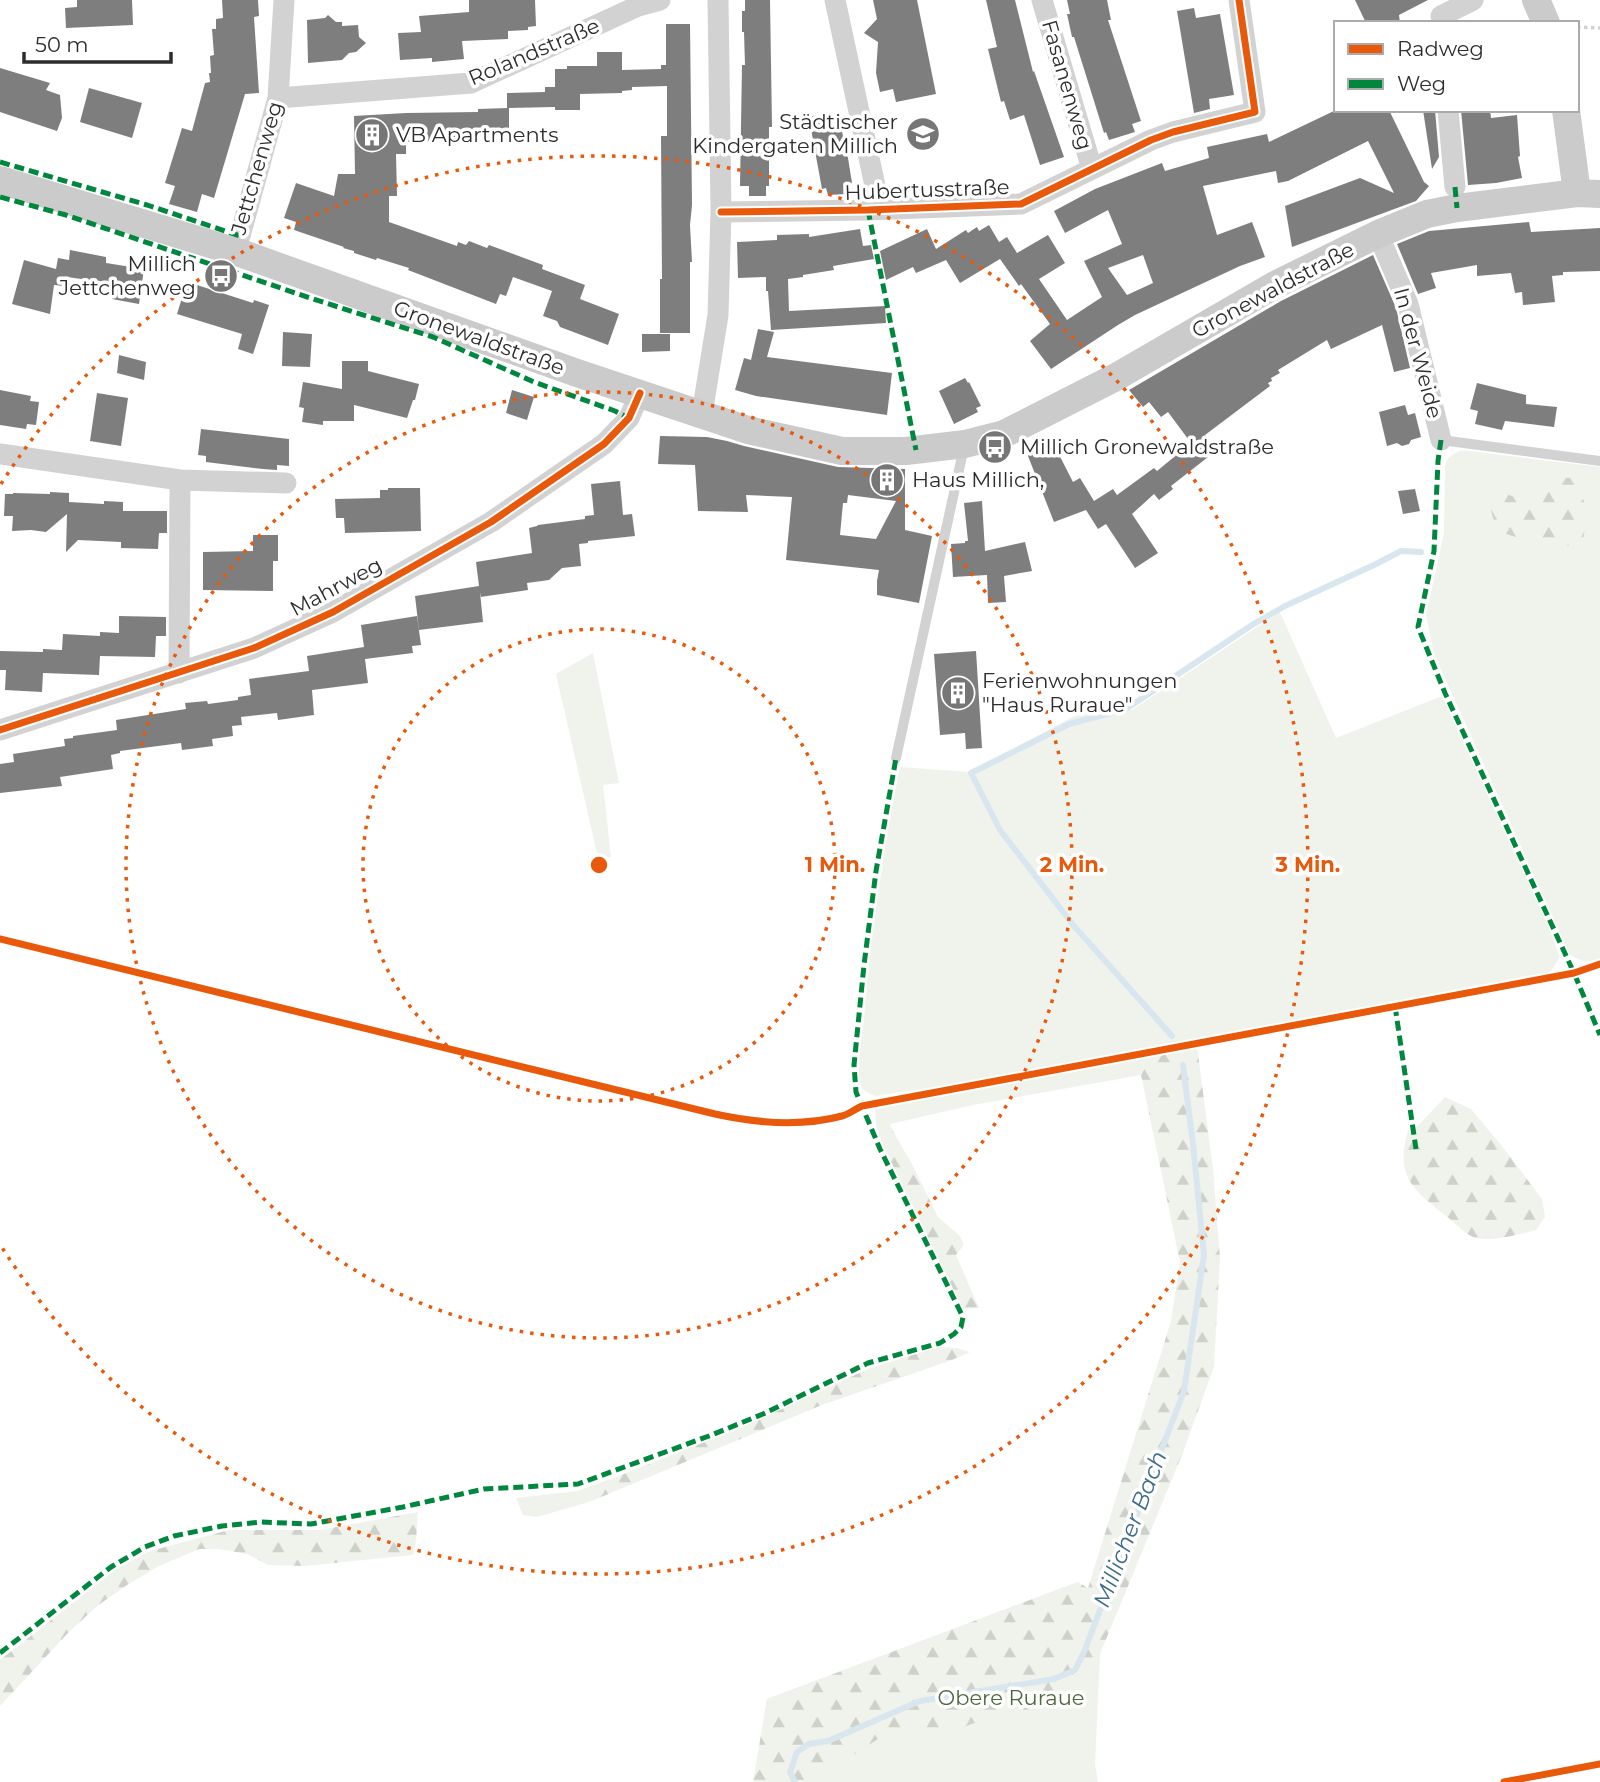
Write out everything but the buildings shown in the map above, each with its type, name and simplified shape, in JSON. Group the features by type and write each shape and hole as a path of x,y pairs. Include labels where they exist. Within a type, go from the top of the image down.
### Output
{"main road":[{"path":"1536,0 1545,21"},
{"path":"1567,112 1589,194"},
{"name":"Gronewaldstraße","path":"0,180 233,251 577,373 748,430 842,451 906,451 965,444 1004,434 1116,377 1273,286 1378,234 1427,214 1457,208 1589,194"}],"street":[{"name":"Jettchenweg","path":"233,251 240,236 278,98 284,0"},
{"name":"Rolandstraße","path":"278,98 471,83 638,6 660,0"},
{"path":"702,414 718,315 718,0"},
{"path":"835,0 880,209"},
{"name":"Fasanenweg","path":"1042,0 1092,169"},
{"name":"Hubertusstraße","path":"720,212 1021,204 1151,140 1255,112 1239,0"},
{"path":"1438,13 1473,0"},
{"path":"1448,112 1455,187"},
{"name":"In der Weide","path":"1378,234 1408,304 1441,440"},
{"name":"Mahrweg","path":"0,730 254,648 333,612 491,522 604,444 629,418 640,393"},
{"path":"0,454 180,480 286,483"},
{"path":"179,673 180,480"}],"lane":[{"name":"In der Weide","path":"1441,440 1600,461"},
{"path":"896,758 965,444"}],"path":[{"path":"1579,27 1600,28"}],"green space":[{"path":"1462,450 1600,467 1600,959 1584,961 1570,955 1434,654 1426,615 1444,533 1445,466 1450,456"},
{"path":"1559,478 1571,478 1581,491 1585,515 1583,540 1574,545 1553,548 1506,534 1494,521 1489,504 1501,491 1511,496 1527,498 1544,494"},
{"path":"1280,612 1336,738 1442,696 1547,923 1560,957 1551,971 1544,976 960,1083 876,1096 864,1090 860,1083 859,1061 870,956 900,767 969,772 1082,712 1132,710"},
{"path":"593,653 619,783 603,785 611,857 598,858 556,674"},
{"path":"1197,1046 1213,1169 1220,1258 1214,1367 1182,1455 1100,1654 1079,1680 1048,1701 1020,1713 971,1724 952,1733 886,1734 831,1769 828,1782 753,1782 767,1699 1078,1582 1088,1588 1171,1321 1180,1262 1141,1075 1146,1056"},
{"path":"1146,1056 1141,1075 973,1105 890,1124 893,1131 884,1137 882,1143 876,1126 875,1109"},
{"path":"1445,1097 1471,1109 1542,1199 1545,1217 1536,1230 1498,1238 1474,1237 1428,1201 1411,1183 1404,1161 1408,1131 1415,1129"},
{"path":"893,1131 938,1217 960,1236 964,1245 956,1255 979,1308 963,1309 882,1143 884,1137"},
{"path":"939,1347 970,1352 822,1405 589,1502 601,1488 616,1477 738,1429 870,1368"},
{"path":"616,1477 601,1488 589,1502 537,1517 523,1515 516,1498 577,1491"},
{"path":"418,1512 413,1555 305,1566 268,1565 247,1554 199,1549 159,1566 97,1606 0,1706 0,1660 118,1568 150,1551 229,1530 320,1530"},
{"name":"Obere Ruraue","path":"1078,1582 1100,1654 1095,1764 1098,1782 754,1782 767,1699"}],"waterway":[{"name":"Millicher Bach","path":"1172,1036 1074,926 1000,830 971,773 1069,724 1126,709 1285,606 1401,551 1421,552"},
{"name":"Millicher Bach","path":"795,1782 790,1772 797,1752 809,1744 828,1741 920,1701 1054,1679 1075,1670 1184,1391 1204,1255 1183,1065"}],"marked path":[{"path":"0,162 147,205 240,236"},
{"path":"1455,187 1457,208"},
{"path":"0,197 66,215 433,337 534,382 629,418"},
{"path":"868,210 916,450"},
{"path":"1441,440 1434,551 1418,627 1445,693 1600,1035"},
{"path":"0,1653 111,1567 145,1547 174,1536 222,1526 261,1522 311,1524 484,1489 578,1484 763,1414 868,1363 940,1343 954,1334 961,1327 963,1317 880,1149 856,1092 854,1065 864,965 876,871 896,758"},
{"path":"1395,1006 1416,1149"}],"cycle path":[{"path":"721,212 1021,204 1151,140 1255,112 1239,0"},
{"path":"0,730 254,648 333,612 491,522 604,444 629,418 640,393"},
{"path":"0,939 715,1114 746,1120 795,1123 845,1115 862,1106 1574,973 1600,964"},
{"path":"1504,1782 1600,1764"}],"place":[{"name":"Städtischer Kindergaten Millich","path":"923,134"},
{"name":"VB Apartments","path":"372,135"},
{"name":"Millich Jettchenweg","path":"221,276"},
{"name":"Millich Gronewaldstraße","path":"995,447"},
{"name":"Haus Millich,","path":"887,480"},
{"name":"Ferienwohnungen \"Haus Ruraue\"","path":"958,693"}]}
